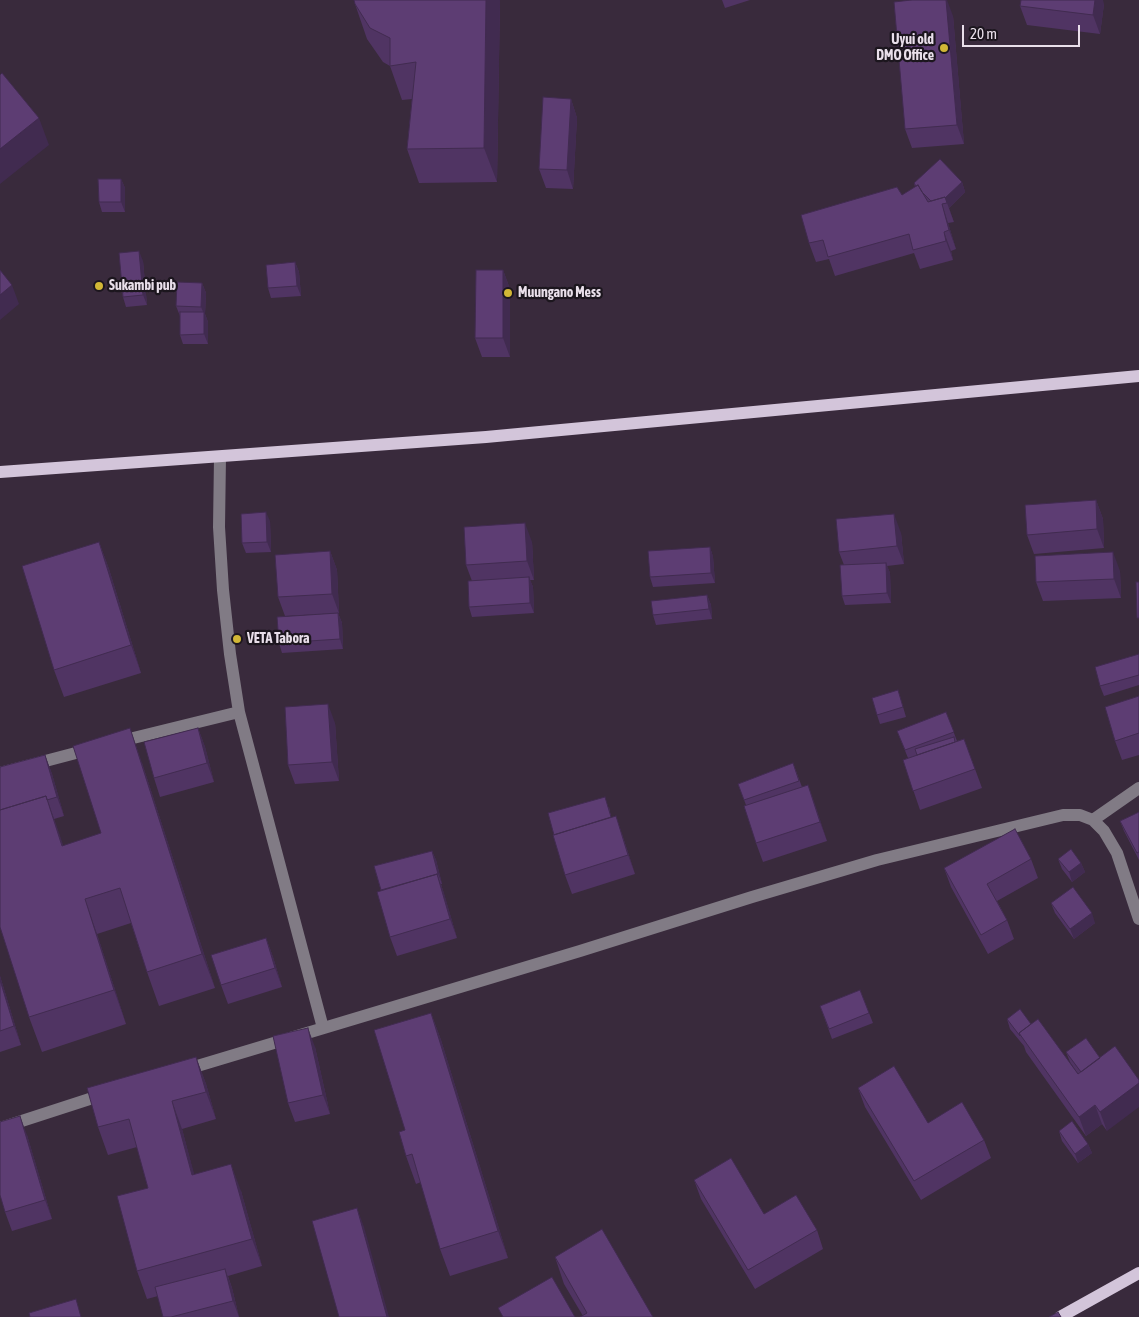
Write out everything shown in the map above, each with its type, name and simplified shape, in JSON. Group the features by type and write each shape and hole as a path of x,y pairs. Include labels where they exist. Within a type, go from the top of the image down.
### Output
{"main road":[{"path":"0,472 486,436 1139,376"},
{"path":"1060,1317 1139,1273"}],"street":[{"path":"220,457 219,527 223,590 239,712 323,1028"},
{"path":"0,773 239,712"},
{"path":"1093,820 1139,788"},
{"path":"172,1073 589,948 752,896 878,860 1063,815 1080,815 1093,820 1104,831 1117,853 1139,919"},
{"path":"0,1128 117,1090"}],"building":[{"path":"354,0 486,0 484,148 407,149 416,62 390,66 390,38 370,28"},
{"path":"946,0 957,125 905,129 894,2"},
{"path":"1021,0 1095,0 1093,15 1020,6"},
{"path":"2,73 39,118 0,149 0,75"},
{"path":"543,97 571,99 567,170 539,169"},
{"path":"940,159 962,182 945,198 931,201 918,185 916,186 914,183"},
{"path":"98,179 121,179 121,202 99,202"},
{"path":"918,185 928,202 945,197 947,203 942,204 949,230 944,232 946,241 913,250 909,234 828,257 823,240 809,243 801,215 897,187 902,195"},
{"path":"139,251 143,295 123,297 119,253"},
{"path":"295,262 297,286 268,288 266,265"},
{"path":"0,270 12,285 0,295"},
{"path":"476,270 503,270 503,338 475,338"},
{"path":"177,282 202,283 201,307 176,306"},
{"path":"180,312 204,312 204,334 180,335"},
{"path":"1096,500 1097,529 1027,535 1025,505"},
{"path":"266,512 267,542 242,543 241,514"},
{"path":"894,514 897,546 839,552 836,519"},
{"path":"525,523 527,561 466,565 464,527"},
{"path":"99,542 131,645 54,670 22,566"},
{"path":"710,547 711,573 650,577 648,551"},
{"path":"330,551 332,594 278,597 275,555"},
{"path":"1113,552 1114,579 1036,582 1035,556"},
{"path":"886,563 887,593 842,596 840,565"},
{"path":"529,577 530,603 469,607 468,581"},
{"path":"1136,582 1139,582 1139,618 1137,618"},
{"path":"707,595 709,609 653,615 651,601"},
{"path":"338,613 340,639 279,643 277,617"},
{"path":"1139,654 1139,675 1100,686 1095,667"},
{"path":"898,690 903,707 877,715 872,698"},
{"path":"1139,696 1139,733 1115,741 1105,707"},
{"path":"328,704 332,762 288,765 285,707"},
{"path":"946,712 954,732 905,750 897,731"},
{"path":"130,728 202,954 147,972 120,888 85,899 114,990 29,1017 0,927 0,810 46,796 62,846 101,833 73,746"},
{"path":"198,728 207,763 154,778 144,742"},
{"path":"954,737 955,742 917,755 915,749"},
{"path":"964,739 975,769 913,791 903,760"},
{"path":"45,755 57,797 47,800 46,796 0,810 0,767"},
{"path":"793,763 799,781 744,800 738,784"},
{"path":"808,785 820,822 756,843 744,806"},
{"path":"605,797 611,817 554,835 548,813"},
{"path":"1139,812 1139,852 1137,853 1120,821"},
{"path":"616,816 628,855 565,875 553,835"},
{"path":"1015,829 1031,859 987,884 1007,920 981,935 944,868"},
{"path":"1071,849 1081,863 1069,872 1058,859"},
{"path":"432,851 438,874 381,890 374,866"},
{"path":"437,874 450,919 390,937 377,892"},
{"path":"1073,887 1092,913 1070,929 1051,903"},
{"path":"266,938 275,968 221,985 211,955"},
{"path":"0,980 14,1026 0,1031"},
{"path":"860,990 869,1013 829,1029 820,1006"},
{"path":"1020,1009 1031,1024 1019,1033 1020,1036 1007,1019"},
{"path":"431,1013 498,1231 440,1249 412,1154 406,1156 399,1132 405,1130 374,1030"},
{"path":"1038,1019 1078,1074 1115,1046 1139,1080 1139,1083 1100,1112 1095,1105 1079,1117 1019,1033"},
{"path":"308,1028 323,1095 288,1103 273,1036"},
{"path":"1086,1038 1100,1058 1081,1072 1066,1052"},
{"path":"196,1057 206,1092 172,1101 192,1175 231,1164 252,1239 137,1271 117,1196 148,1188 129,1119 98,1127 87,1088"},
{"path":"894,1066 928,1123 962,1102 984,1140 914,1181 858,1088"},
{"path":"20,1116 45,1200 5,1212 0,1195 0,1122"},
{"path":"1072,1121 1088,1144 1075,1154 1059,1131"},
{"path":"731,1158 764,1214 796,1195 817,1230 748,1270 694,1180"},
{"path":"357,1208 387,1317 339,1317 312,1221"},
{"path":"602,1229 653,1317 580,1317 587,1313 555,1257"},
{"path":"225,1269 233,1301 171,1317 163,1317 155,1287"},
{"path":"552,1277 575,1317 503,1317 498,1308"},
{"path":"76,1299 81,1317 30,1317 29,1313"},
{"path":"1058,1312 1061,1317 1049,1317"}],"place":[{"name":"Uyui old DMO Office","path":"944,48"},
{"name":"Sukambi pub","path":"99,286"},
{"name":"Muungano Mess","path":"508,293"},
{"name":"VETA Tabora","path":"237,639"}]}
